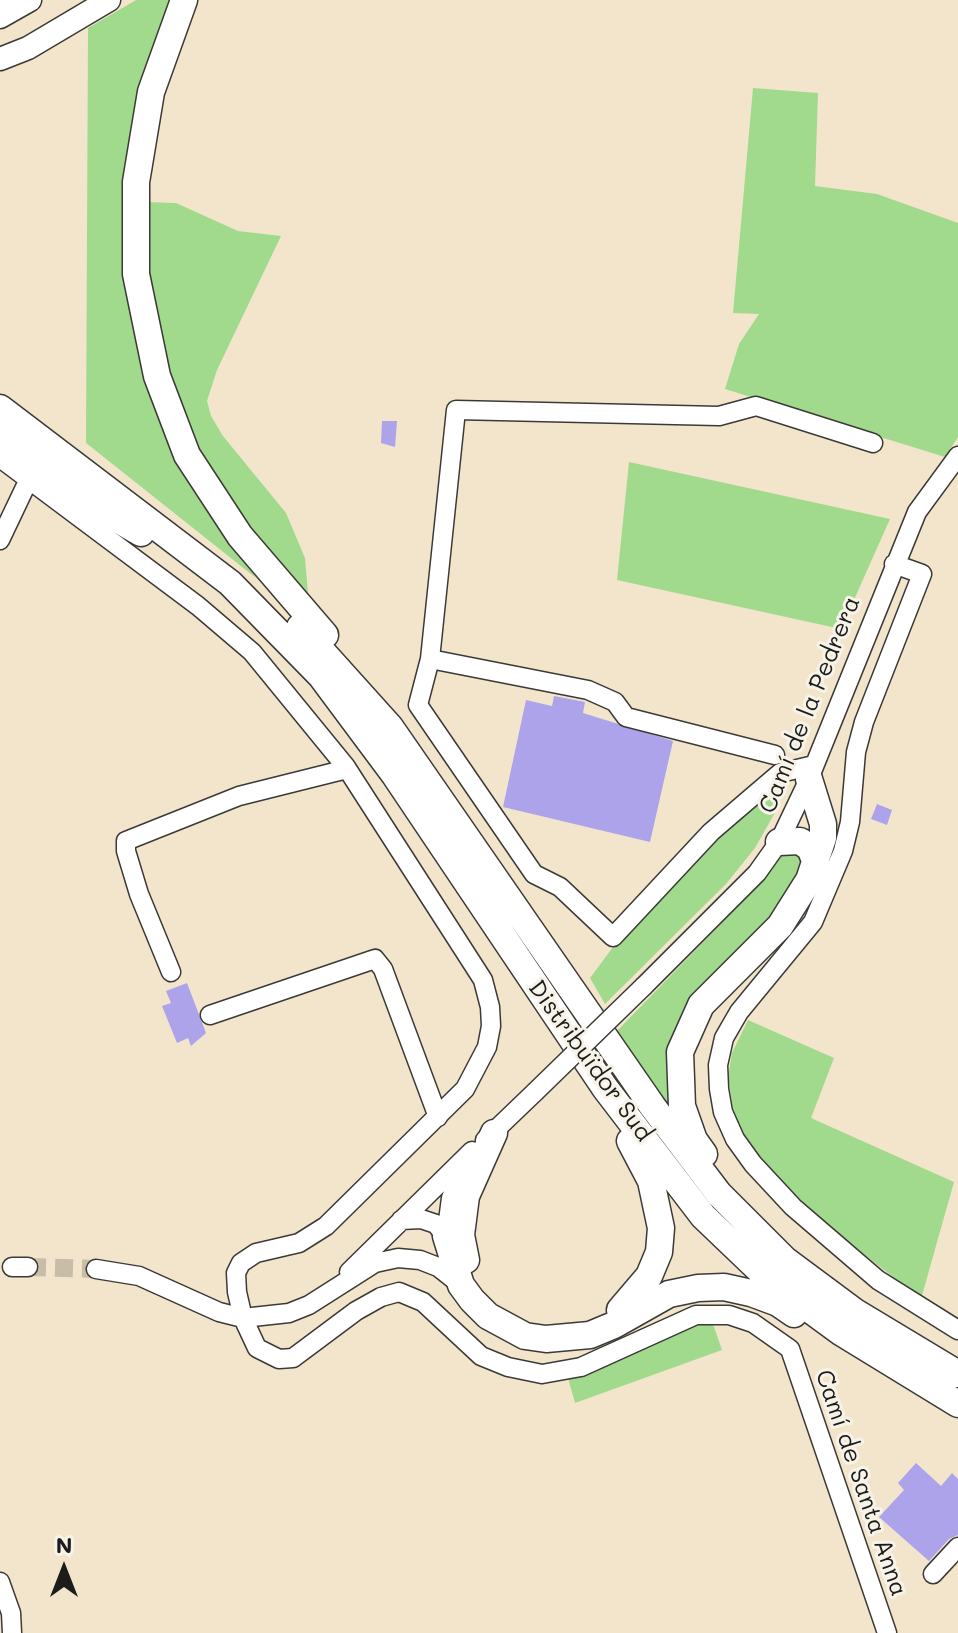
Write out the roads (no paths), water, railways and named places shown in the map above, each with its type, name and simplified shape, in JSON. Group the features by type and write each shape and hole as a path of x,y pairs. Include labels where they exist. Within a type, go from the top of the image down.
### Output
{"highway":[{"path":"184,0 151,92 136,182 136,274 157,376 187,455 240,536 397,719 527,922"},
{"path":"0,389 233,566 298,625 390,727 527,922"},
{"path":"0,408 230,583 295,646"},
{"path":"0,434 98,508 187,561 295,646"},
{"name":"Distribuïdor Sud","path":"295,646 394,774 605,1088 703,1216 771,1281 842,1333 958,1404"},
{"path":"812,772 823,824 816,863 780,926 701,1005 680,1052 679,1078 682,1106 694,1140 726,1185 855,1312"},
{"path":"779,842 800,841 810,848 816,863"},
{"name":"Distribuïdor Sud","path":"527,922 653,1107 719,1194 785,1260 855,1312 958,1374"},
{"path":"483,1145 461,1218 463,1248 471,1273 486,1294 526,1323 559,1329 593,1324 608,1317 636,1295 659,1252 659,1204 651,1181 610,1112 605,1088"},
{"path":"446,1236 461,1285 496,1321 525,1336 546,1339 590,1335 669,1294 711,1287 751,1293 778,1303 836,1343 958,1415"}],"main road":[{"path":"0,17 30,0"},
{"path":"0,59 28,48 109,0"}],"street":[{"path":"812,772 780,773 700,843 613,937 560,887 534,874 418,705 430,659 456,410 719,416 756,406 873,443"},
{"name":"Camí de la Pedrera","path":"483,1145 757,873 779,842 812,772 917,512 958,456"},
{"path":"0,458 198,606 252,652 347,769 483,980 490,1007 487,1047 465,1089 365,1190 315,1234 299,1243 256,1253 241,1263 236,1282 243,1318"},
{"path":"0,540 29,479"},
{"path":"894,564 922,574 864,722 856,752 850,822 843,851 813,922 739,1012 724,1038 718,1065 719,1089 723,1112 735,1139 753,1164 793,1207 878,1280 958,1330"},
{"path":"430,659 588,690 615,702 626,717 775,755"},
{"path":"171,972 139,894 126,841 239,796 347,769"},
{"path":"210,1015 375,959 383,969 438,1117"},
{"path":"331,1292 401,1220 483,1145"},
{"path":"420,1260 442,1246 453,1225 458,1192 483,1145"},
{"path":"401,1220 421,1219 436,1224 446,1236 464,1275 481,1299 499,1315 526,1323"},
{"path":"96,1269 139,1276 219,1312 243,1318 289,1313 331,1292 375,1263 398,1258 420,1260 438,1267 461,1285"},
{"name":"Camí de Santa Anna","path":"243,1318 257,1348 279,1359 293,1358 356,1311 381,1297 399,1292 423,1302 481,1356 508,1367 542,1374 581,1367 696,1315 729,1315 753,1323 790,1349 887,1633"},
{"path":"933,1574 958,1547"},
{"path":"0,1582 11,1613 12,1633"}],"tunnel":[{"path":"28,1267 96,1269"}]}
